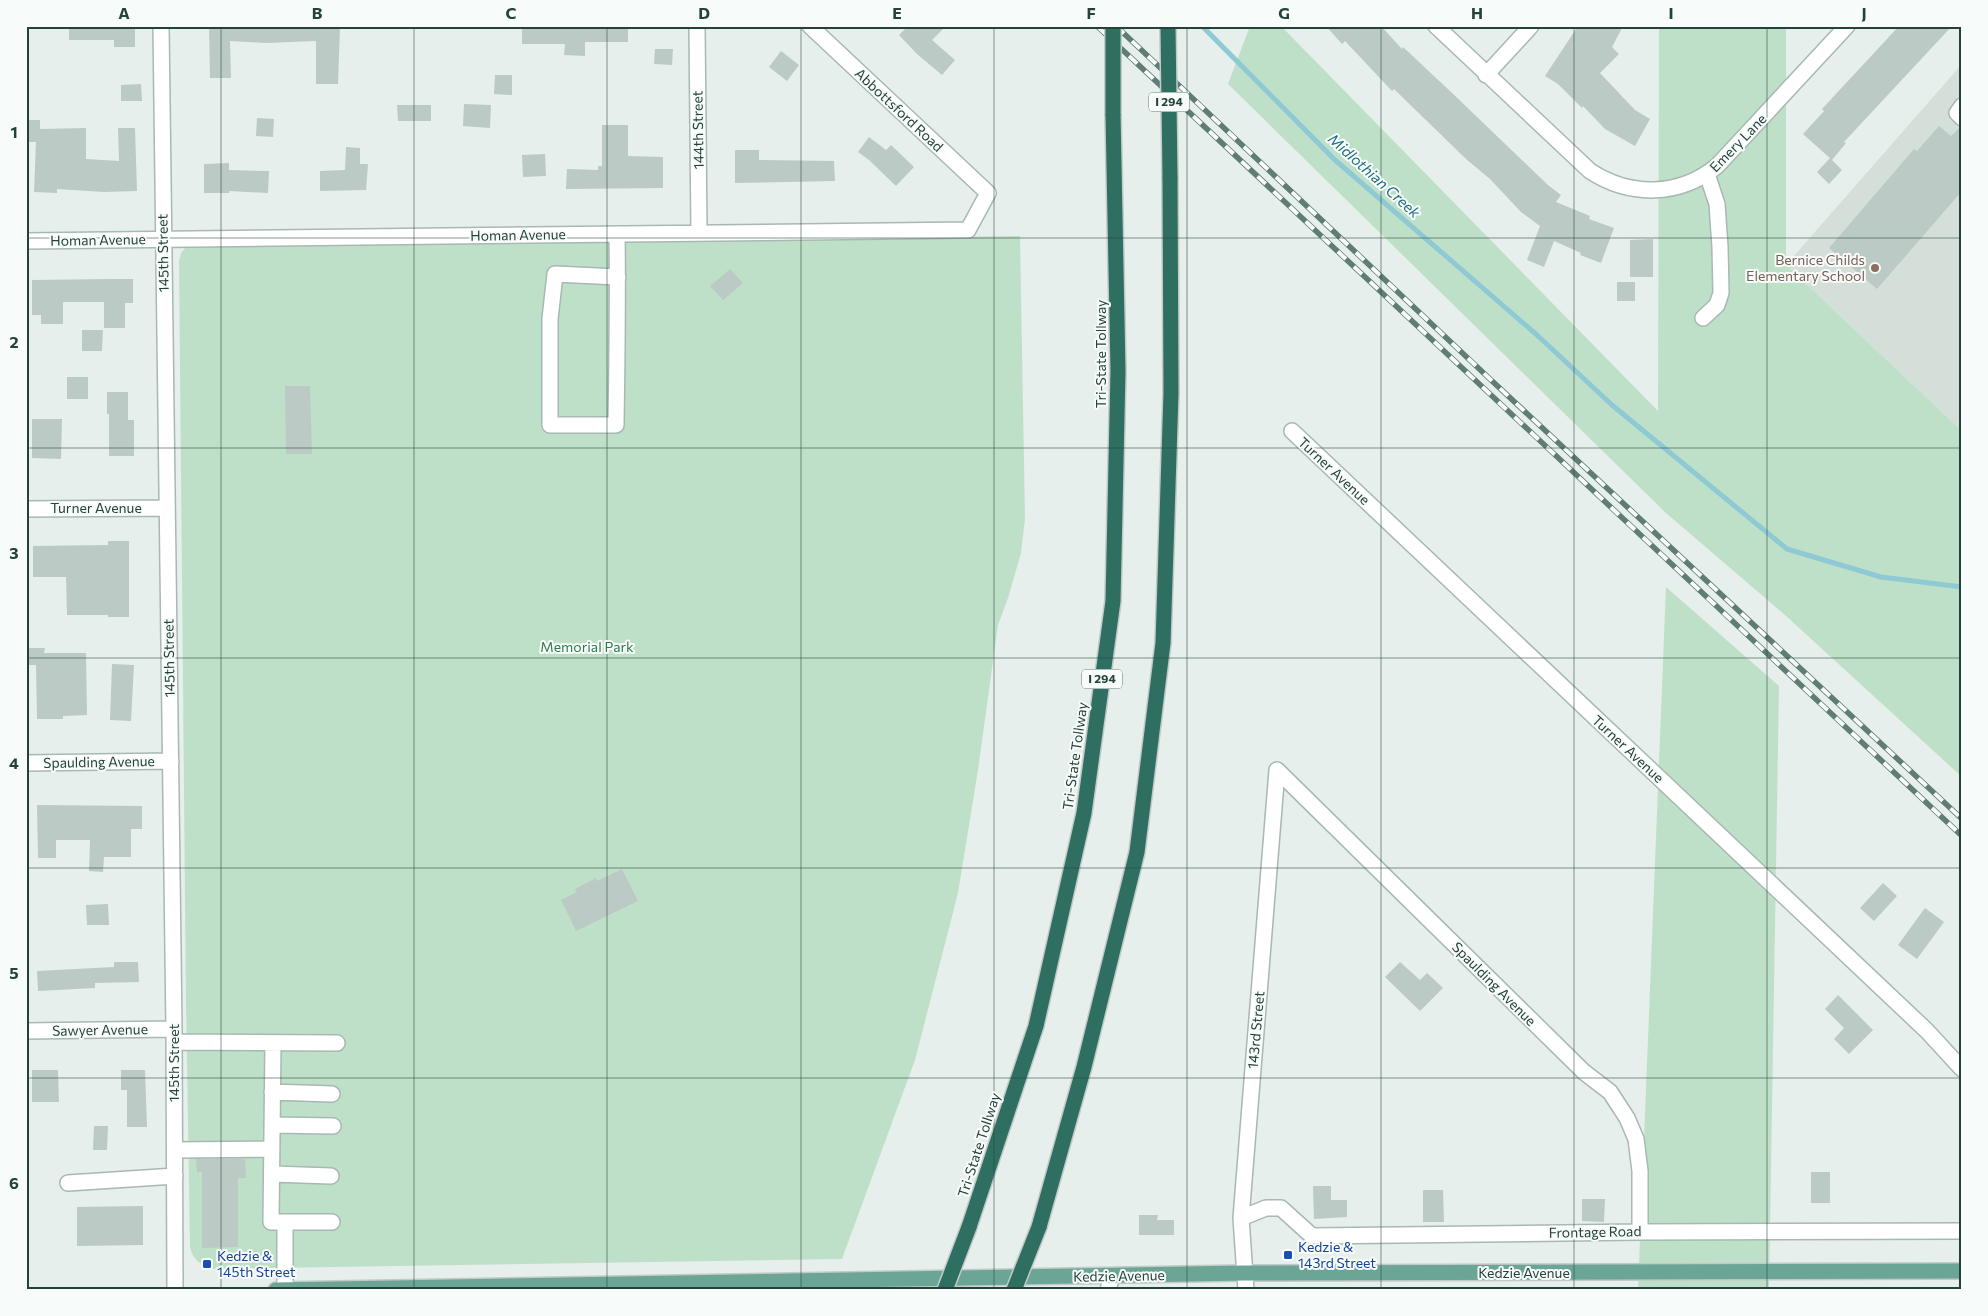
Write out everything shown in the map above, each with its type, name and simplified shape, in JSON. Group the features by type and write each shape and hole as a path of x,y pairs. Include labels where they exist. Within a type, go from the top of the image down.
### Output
{"highway":[{"name":"Tri-State Tollway","path":"945,1290 969,1227 1038,1016 1084,813 1112,601 1118,371 1113,26"},
{"name":"I 294","path":"1014,1290 1039,1227 1084,1066 1137,852 1163,643 1171,393 1168,26"}],"main road":[{"name":"Kedzie Avenue","path":"276,1290 1110,1283 1244,1274 1962,1271"}],"street":[{"name":"145th Street","path":"161,26 166,508 171,761 175,1290"},
{"name":"144th Street","path":"697,26 700,233"},
{"name":"Abbottsford Road","path":"810,26 988,193"},
{"name":"Emery Lane","path":"1436,26 1590,171 1605,181 1623,187 1640,189 1683,186 1707,174 1724,160 1847,26"},
{"path":"1486,75 1532,26"},
{"path":"1962,106 1957,113 1962,118"},
{"path":"1703,318 1717,305 1721,293 1717,204 1707,174"},
{"name":"Homan Avenue","path":"26,241 968,230 988,193"},
{"path":"617,234 618,277 616,425 550,424 550,320 555,274 618,277"},
{"name":"Turner Avenue","path":"1292,431 1927,1031 1962,1069"},
{"name":"Turner Avenue","path":"26,509 166,508"},
{"name":"Spaulding Avenue","path":"26,764 171,761"},
{"name":"Spaulding Avenue","path":"1277,770 1584,1072 1610,1092 1627,1118 1636,1139 1640,1171 1640,1232"},
{"name":"143rd Street","path":"1246,1290 1241,1218 1277,770"},
{"name":"Sawyer Avenue","path":"26,1031 174,1035 272,1043 337,1043"},
{"path":"272,1043 271,1222 332,1222"},
{"path":"272,1092 332,1094"},
{"path":"272,1125 333,1126"},
{"path":"175,1150 272,1149"},
{"path":"272,1174 331,1176"},
{"path":"68,1183 175,1176"},
{"name":"Frontage Road","path":"1241,1218 1266,1208 1281,1208 1312,1236 1962,1231"},
{"path":"285,1222 285,1290"}],"shaded area":[{"name":"Bernice Childs Elementary School","path":"1962,64 1962,431 1786,265"}],"green space":[{"path":"1250,26 1281,26 1658,411 1659,26 1786,26 1786,265 1962,431 1962,777 1785,615 1666,513 1228,84"},
{"name":"Memorial Park","path":"1020,236 1025,519 1021,553 998,625 978,770 958,893 915,1060 842,1259 214,1269 198,1262 193,1256 190,1247 179,261 181,253 186,247"},
{"path":"1666,587 1779,686 1769,1290 1638,1290"}],"building":[{"path":"69,26 135,26 135,47 114,47 114,40 69,40"},
{"path":"209,26 340,26 338,84 316,84 316,41 266,43 230,41 231,78 210,78"},
{"path":"522,26 628,26 628,42 585,42 585,56 564,55 565,44 522,44"},
{"path":"908,26 946,26 932,40 955,60 942,75 917,54 899,35"},
{"path":"1326,26 1381,26 1402,49 1403,47 1548,185 1561,195 1556,202 1590,216 1589,219 1614,228 1601,263 1580,255 1581,253 1554,241 1544,267 1527,260 1540,226 1521,212 1490,179 1466,159 1394,89 1392,91 1345,41 1342,44"},
{"path":"1578,26 1623,26 1612,47 1619,54 1600,73 1635,110 1650,119 1635,146 1605,129 1583,106 1582,108 1558,84 1545,76"},
{"path":"1899,26 1952,26 1844,142 1846,143 1832,160 1803,134 1824,111 1822,109"},
{"path":"655,49 673,49 672,65 654,64"},
{"path":"781,51 799,65 787,81 769,67"},
{"path":"495,75 512,75 512,95 494,94"},
{"path":"141,84 142,101 121,101 121,85"},
{"path":"464,104 491,105 490,128 463,126"},
{"path":"397,105 431,105 431,121 398,121"},
{"path":"257,118 274,119 273,137 256,136"},
{"path":"26,120 40,120 40,129 86,128 86,159 119,161 118,128 135,128 137,191 104,192 57,189 57,193 34,192 36,142 26,142"},
{"path":"602,125 628,125 628,156 663,157 663,188 566,189 567,169 598,170 598,166 602,166"},
{"path":"1939,126 1951,136 1962,127 1962,191 1877,289 1829,248 1914,149 1917,151"},
{"path":"869,137 886,150 891,145 914,167 896,186 858,152"},
{"path":"346,147 360,148 360,164 368,164 366,190 320,191 320,171 345,170"},
{"path":"735,150 759,150 759,160 834,161 835,181 735,183"},
{"path":"545,154 546,176 523,177 522,155"},
{"path":"1830,158 1842,170 1829,184 1817,172"},
{"path":"229,163 229,170 269,171 268,193 229,191 229,193 204,193 204,164"},
{"path":"1653,239 1653,277 1630,277 1630,240"},
{"path":"730,269 743,283 723,300 710,286"},
{"path":"133,279 133,303 125,303 125,328 104,328 104,302 63,302 63,324 41,324 41,315 32,315 32,280"},
{"path":"1617,282 1635,282 1635,301 1617,301"},
{"path":"82,330 103,330 102,351 82,351"},
{"path":"67,377 88,377 88,399 67,399"},
{"path":"285,386 310,386 312,454 286,454"},
{"path":"107,392 128,392 128,420 134,420 134,456 109,456"},
{"path":"32,419 62,419 61,459 32,458"},
{"path":"108,541 129,541 129,617 67,615 66,577 33,577 33,546 108,545"},
{"path":"29,648 45,648 44,653 86,653 87,715 63,716 63,719 37,719 36,665 28,665"},
{"path":"112,664 134,665 131,721 110,720"},
{"path":"37,805 142,806 142,829 131,829 131,857 104,857 103,872 89,871 90,840 56,840 56,858 38,858"},
{"path":"622,869 638,901 576,931 561,900 577,892 575,889 596,878 597,881"},
{"path":"1883,883 1897,896 1874,921 1860,908"},
{"path":"108,904 109,925 87,925 86,905"},
{"path":"1925,908 1944,922 1917,959 1898,945"},
{"path":"114,962 138,962 139,982 95,983 95,988 38,991 37,971 114,967"},
{"path":"1400,962 1420,980 1427,973 1443,988 1420,1011 1385,977"},
{"path":"1838,995 1873,1030 1849,1054 1834,1039 1844,1028 1825,1009"},
{"path":"32,1070 58,1070 59,1102 32,1102"},
{"path":"121,1070 145,1070 147,1127 127,1127 127,1090 121,1090"},
{"path":"94,1126 108,1126 107,1150 93,1150"},
{"path":"196,1159 245,1159 246,1178 238,1178 238,1247 202,1248 202,1172 197,1172"},
{"path":"1811,1172 1830,1172 1830,1203 1811,1203"},
{"path":"1313,1186 1331,1186 1331,1200 1347,1200 1347,1217 1314,1219"},
{"path":"1423,1190 1443,1190 1444,1222 1423,1222"},
{"path":"1582,1199 1605,1199 1604,1222 1582,1221"},
{"path":"143,1206 143,1245 77,1246 77,1207"},
{"path":"1139,1215 1158,1215 1157,1220 1174,1220 1174,1235 1139,1235"}],"waterway":[{"name":"Midlothian Creek","path":"1202,26 1335,160 1537,335 1612,405 1787,549 1881,577 1962,587"}],"railway":[{"path":"1097,26 1962,836"},
{"path":"1116,26 1491,380 1962,819"}],"place":[{"name":"Bernice Childs Elementary School","path":"1875,268"},
{"name":"Kedzie & 143rd Street","path":"1288,1255"},
{"name":"Kedzie & 145th Street","path":"207,1264"}]}
